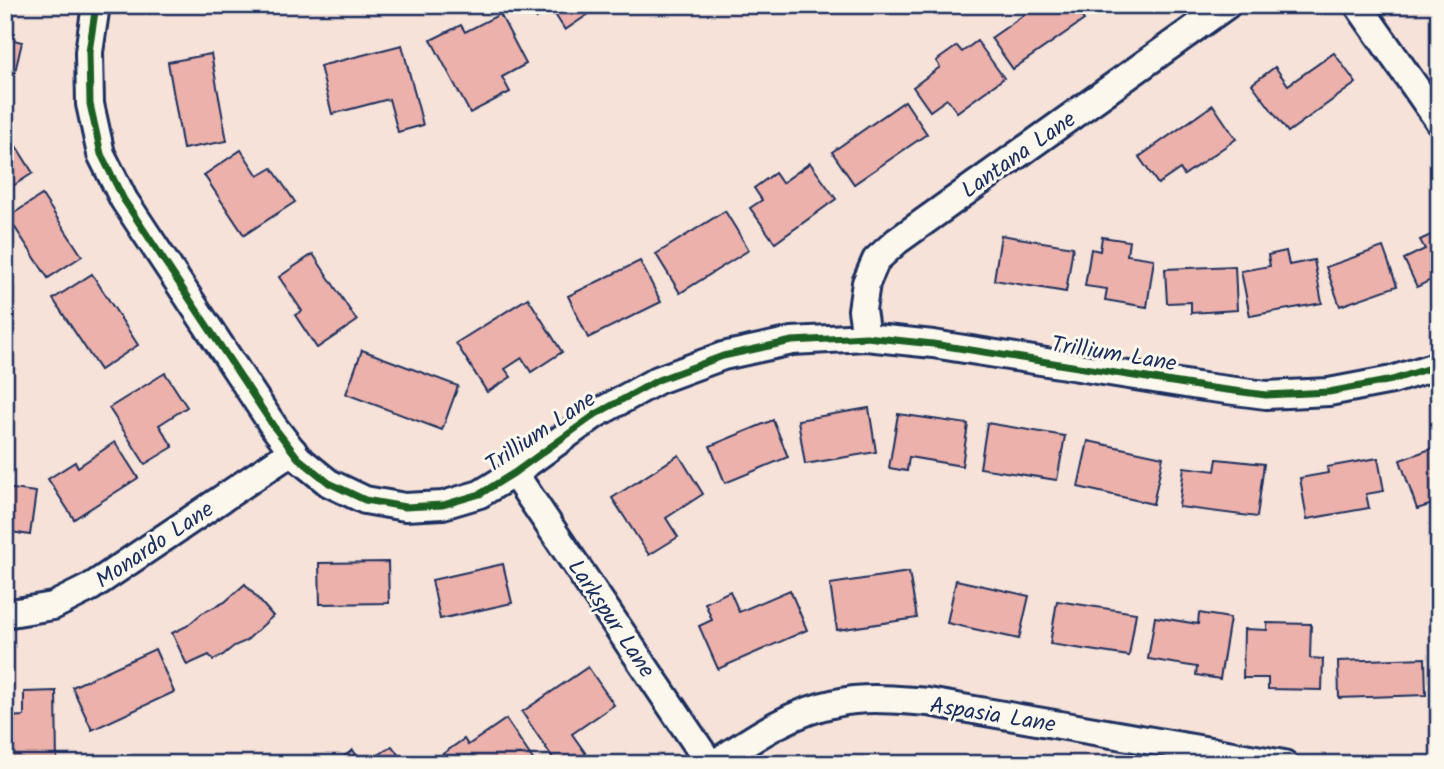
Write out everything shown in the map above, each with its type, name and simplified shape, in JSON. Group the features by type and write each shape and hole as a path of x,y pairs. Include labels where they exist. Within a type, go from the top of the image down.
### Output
{"street":[{"name":"Trillium Lane","path":"96,5 89,52 90,104 101,154 124,200 274,427 298,458 329,483 365,500 405,507 443,505 480,494 596,414 658,380 723,356 792,341 866,337 933,344 1266,395 1329,392 1392,380 1439,365"},
{"name":"Lantana Lane","path":"866,337 862,310 866,283 876,260 897,241 1227,5"},
{"path":"1358,5 1439,121"},
{"name":"Monardo Lane","path":"5,614 52,606 91,587 293,451"},
{"name":"Larkspur Lane","path":"514,473 712,764"},
{"name":"Aspasia Lane","path":"712,764 792,717 836,703 881,698 928,702 1284,764"}],"building":[{"path":"528,5 602,5 565,30 551,8 536,18"},
{"path":"1038,5 1073,5 1084,20 1013,69 991,38"},
{"path":"500,14 526,64 502,77 510,92 470,113 431,40 461,25 465,32"},
{"path":"5,38 22,42 14,76 5,74"},
{"path":"977,41 1004,78 957,112 947,99 930,111 913,87 940,67 936,61 957,46 962,52"},
{"path":"402,45 423,125 398,132 389,99 332,114 320,66"},
{"path":"1334,53 1356,83 1288,132 1252,84 1275,67 1288,85"},
{"path":"211,54 227,141 183,149 168,62"},
{"path":"905,101 927,134 854,184 832,152"},
{"path":"1213,105 1236,139 1184,175 1180,169 1158,184 1139,157"},
{"path":"5,120 10,127 6,130 33,173 5,191"},
{"path":"241,150 258,176 272,168 295,202 244,235 204,175"},
{"path":"810,163 836,199 775,243 750,208 762,200 754,188 775,173 782,183"},
{"path":"42,195 82,256 48,278 8,217"},
{"path":"725,211 749,250 680,293 656,254"},
{"path":"1439,231 1439,276 1417,287 1404,259 1425,249 1420,240"},
{"path":"1001,235 1073,247 1066,292 994,280"},
{"path":"1102,237 1129,241 1127,255 1154,259 1147,307 1105,300 1107,289 1085,286 1091,249 1100,251"},
{"path":"1383,247 1397,286 1340,306 1326,267"},
{"path":"1286,251 1289,265 1314,260 1322,303 1250,316 1241,271 1270,266 1268,255"},
{"path":"313,254 357,321 317,348 295,315 302,311 279,277"},
{"path":"640,261 661,302 588,338 568,296"},
{"path":"1235,266 1237,310 1191,313 1191,302 1167,303 1165,269"},
{"path":"92,274 138,345 100,370 53,299"},
{"path":"528,298 562,352 531,372 522,358 505,369 511,377 487,392 456,343"},
{"path":"362,350 458,386 442,430 346,394"},
{"path":"165,373 187,407 159,425 173,447 145,464 109,408"},
{"path":"869,408 876,452 805,464 798,420"},
{"path":"898,414 968,424 962,466 909,457 907,471 889,468"},
{"path":"773,420 788,457 725,483 710,446"},
{"path":"987,423 1065,436 1057,480 980,468"},
{"path":"1088,441 1163,457 1153,504 1078,487"},
{"path":"115,442 138,478 74,519 48,479 75,462 78,467"},
{"path":"1439,446 1439,502 1417,509 1400,460"},
{"path":"679,455 703,494 666,518 678,537 649,555 612,498"},
{"path":"1378,458 1384,491 1366,494 1369,508 1307,519 1300,478 1328,473 1327,467"},
{"path":"1217,459 1264,464 1257,517 1179,507 1184,467 1215,471"},
{"path":"5,488 36,492 30,535 5,531"},
{"path":"388,562 389,603 320,604 319,563"},
{"path":"503,564 512,603 440,619 432,580"},
{"path":"909,572 917,618 837,630 830,584"},
{"path":"956,580 1029,596 1019,639 947,623"},
{"path":"245,584 273,616 246,641 223,655 213,660 209,655 187,665 172,633 187,626 202,613 225,602"},
{"path":"790,590 807,630 718,669 699,626 712,620 705,603 730,591 739,612"},
{"path":"1057,601 1136,613 1129,656 1050,644"},
{"path":"1199,613 1230,618 1220,679 1196,675 1197,667 1148,659 1155,617 1198,624"},
{"path":"1267,623 1311,624 1310,658 1323,659 1322,690 1268,689 1268,678 1243,678 1244,629 1267,630"},
{"path":"155,649 174,692 92,730 72,687"},
{"path":"1425,658 1426,695 1339,698 1338,661"},
{"path":"588,667 614,705 572,734 586,754 571,764 557,764 522,712"},
{"path":"56,691 57,764 5,764 5,717 24,716 24,692"},
{"path":"506,719 534,761 531,764 441,764 437,758 464,739 468,745"},
{"path":"392,746 405,764 365,764"},
{"path":"353,750 362,764 333,764"}],"cycle path":[{"path":"96,5 89,52 90,104 101,154 124,200 274,427 298,458 329,483 365,500 405,507 443,505 480,494 596,414 658,380 723,356 792,341 866,337 933,344 1266,395 1329,392 1392,380 1439,365"}]}
